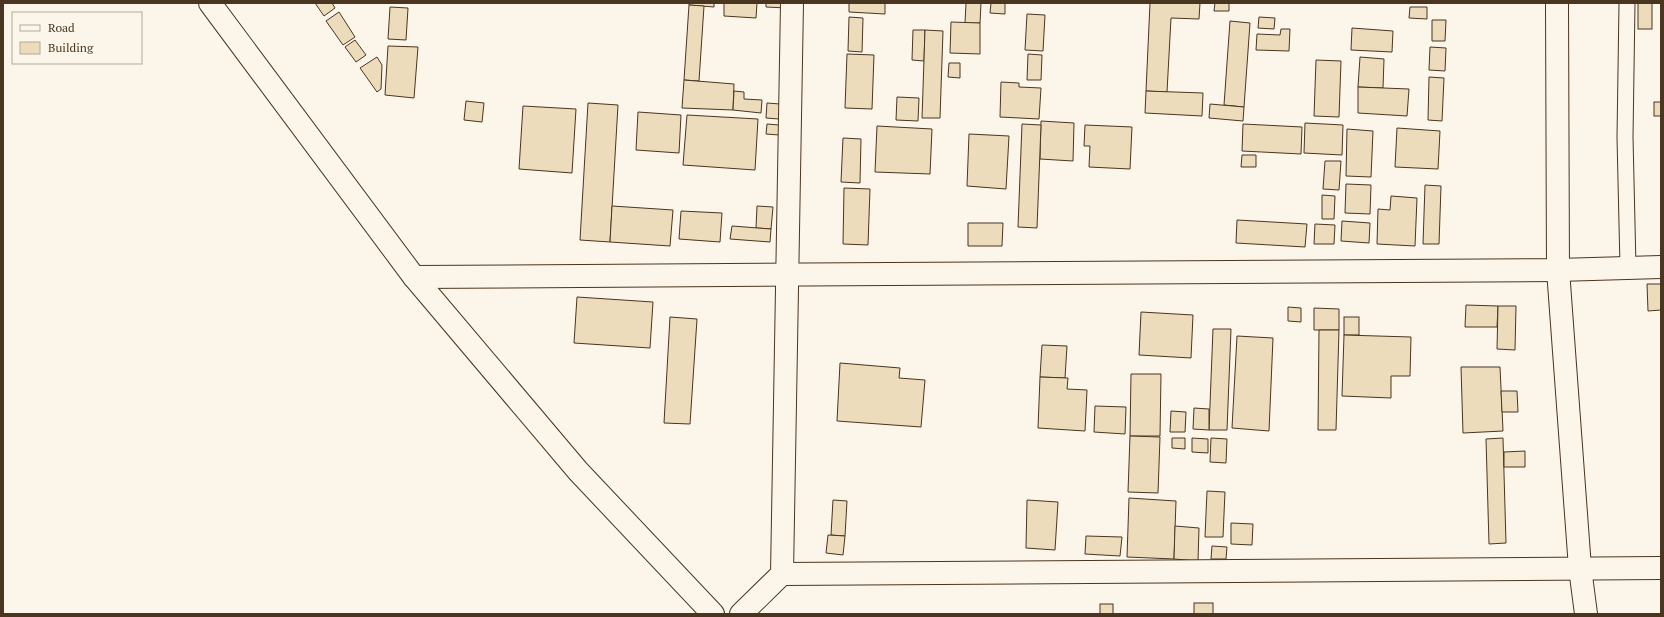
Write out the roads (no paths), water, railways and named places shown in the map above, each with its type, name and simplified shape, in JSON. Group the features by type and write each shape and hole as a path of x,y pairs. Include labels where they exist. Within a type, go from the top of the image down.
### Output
{"main road":[{"path":"210,3 414,277 578,471 713,614"},
{"path":"782,574 792,3"},
{"path":"1557,3 1558,270 1580,568 1586,614"},
{"path":"414,277 1558,270 1661,267"},
{"path":"741,614 782,574 1661,568"}],"lane":[{"path":"1626,3 1625,137 1628,267"}]}
